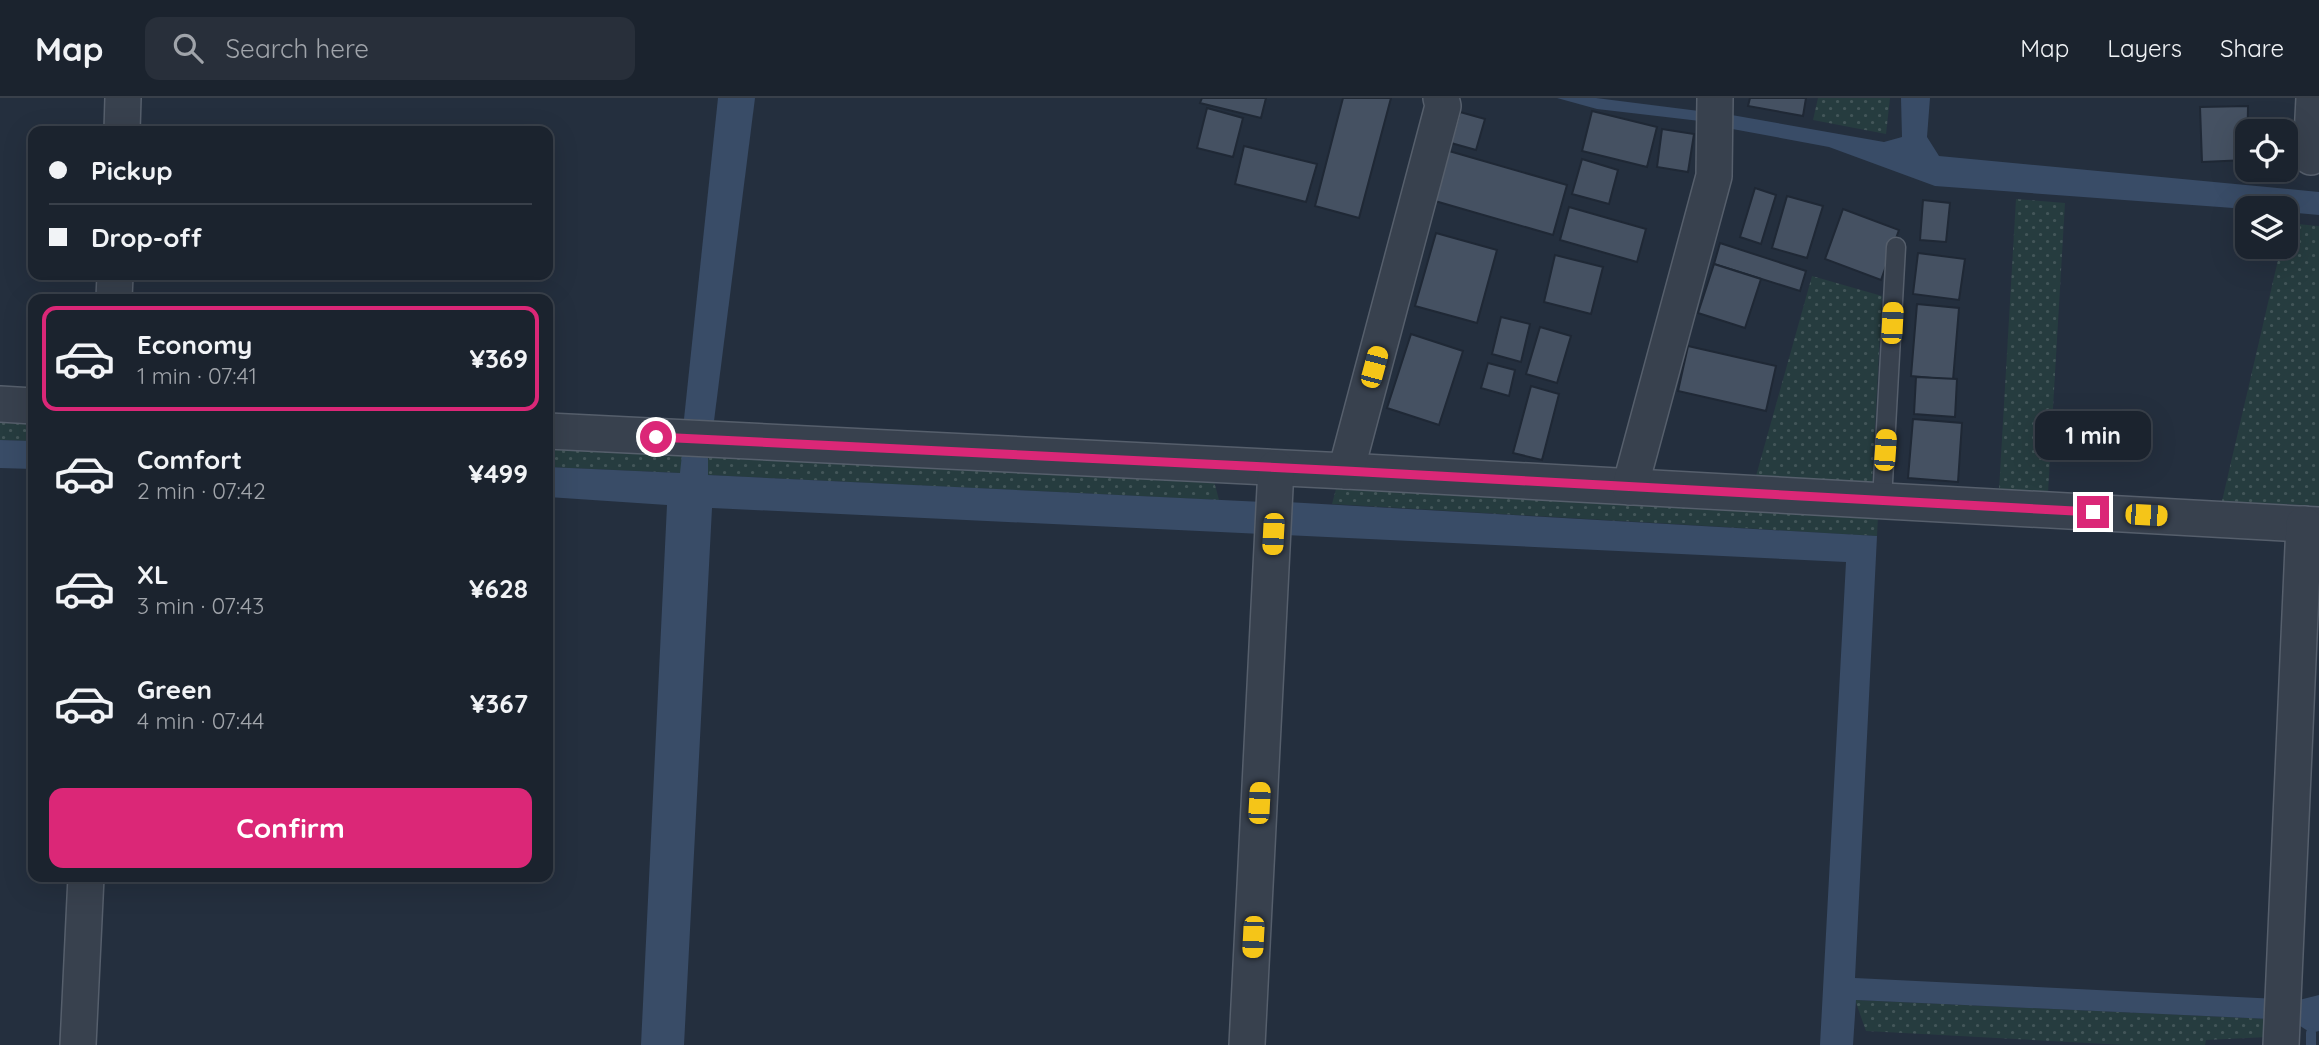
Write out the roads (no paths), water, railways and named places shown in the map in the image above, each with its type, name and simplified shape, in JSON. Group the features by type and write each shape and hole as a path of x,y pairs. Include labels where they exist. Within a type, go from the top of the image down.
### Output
{"street":[{"path":"122,126 123,98"},
{"path":"1346,471 1443,106 1441,98"},
{"path":"1630,486 1714,176 1715,98"},
{"path":"2311,157 2314,98"},
{"path":"0,404 28,406"},
{"path":"553,431 2311,524 2281,1037"},
{"path":"1247,1045 1276,468"},
{"path":"78,1045 86,882"}],"lane":[{"path":"1882,500 1896,247"}],"water":[{"path":"718,98 755,98 714,421 684,419"},
{"path":"1557,98 1596,98 1699,111 1700,121 1597,109"},
{"path":"1901,98 1930,98 1927,137 1939,156 2319,192 2319,215 2298,213 2298,196 2235,196 2235,208 1935,186 1829,147 1727,128 1726,114 1884,142 1902,137"},
{"path":"0,440 28,441 28,469 0,468"},
{"path":"682,454 708,455 708,475 1263,502 1262,534 712,508 684,1045 641,1045 667,505 553,497 553,467 680,473"},
{"path":"1287,502 1877,536 1855,978 2299,1000 2319,995 2319,1031 2311,1033 2294,1022 2270,1019 1856,1000 1853,1045 1820,1045 1846,562 1285,535"}],"waterway":[{"path":"2311,1033 2311,1045"}]}
